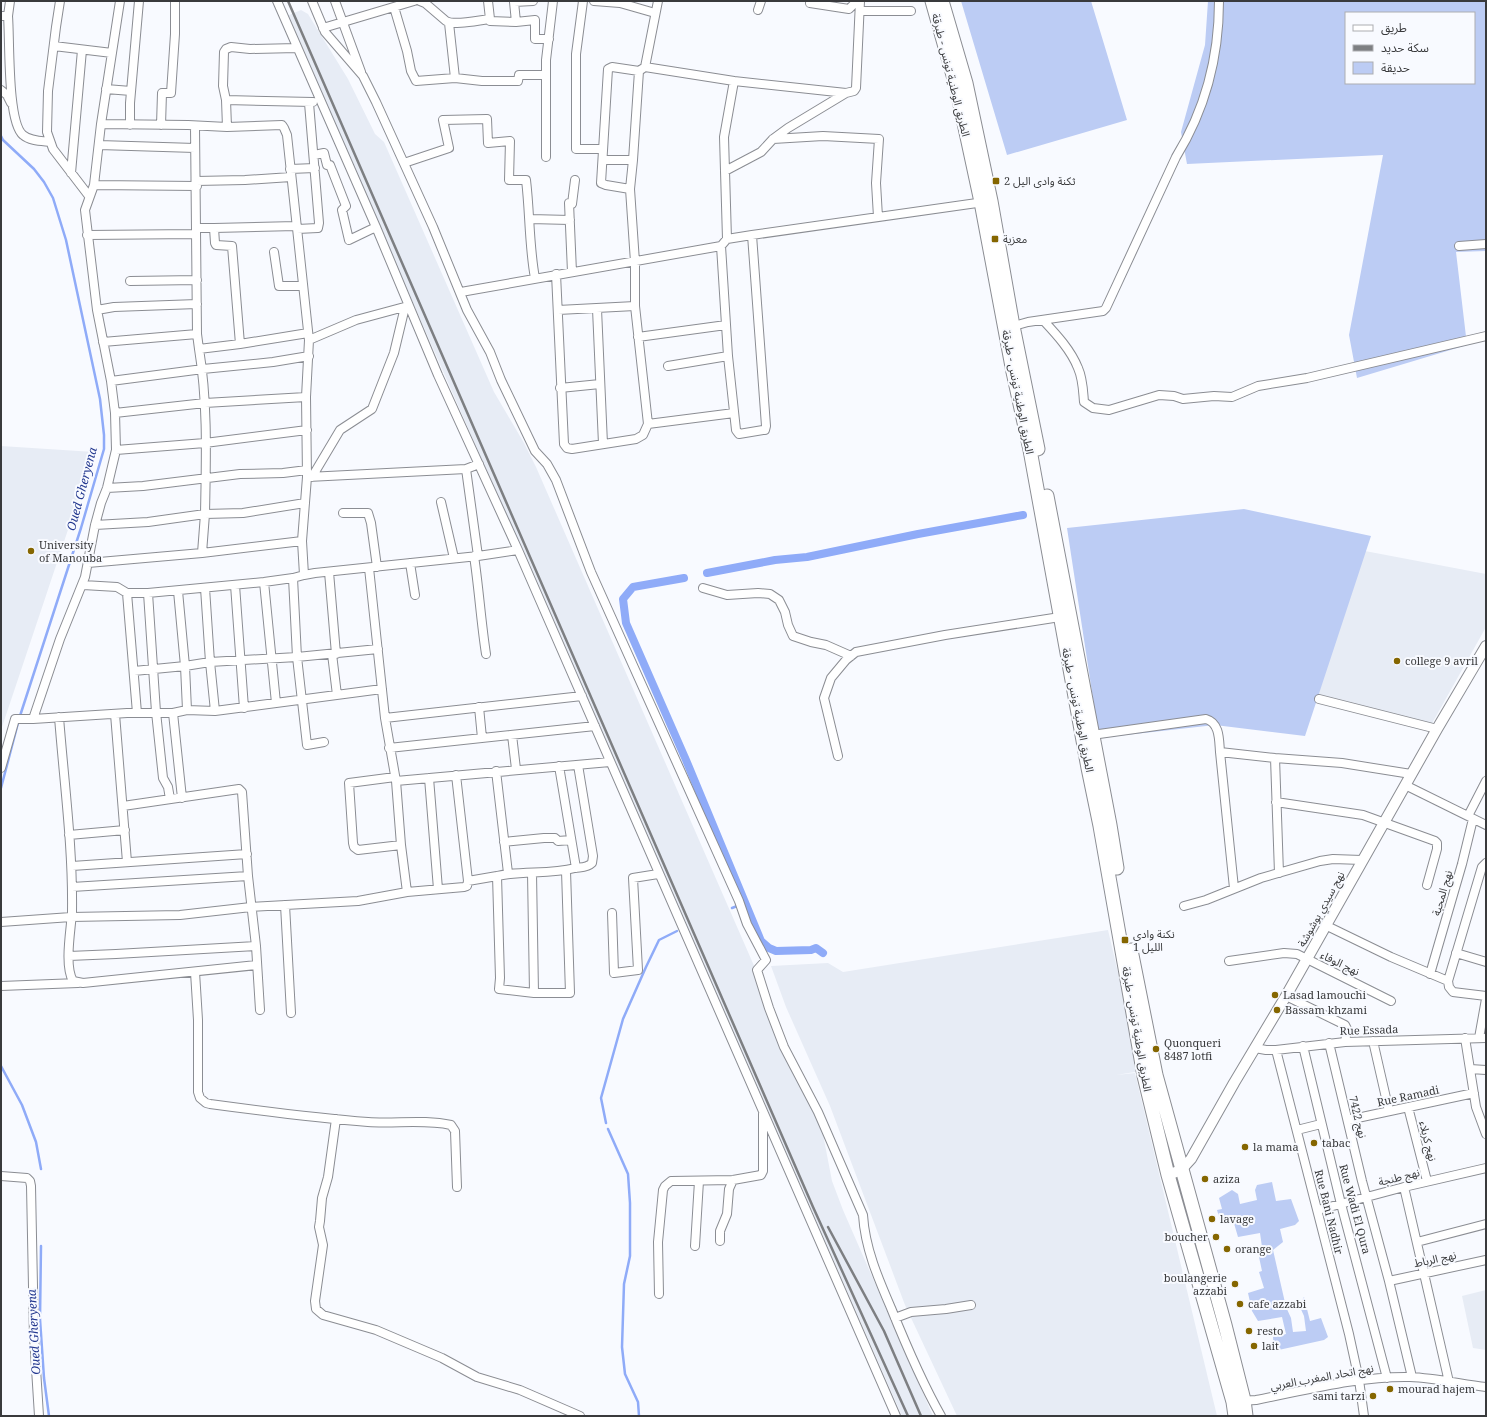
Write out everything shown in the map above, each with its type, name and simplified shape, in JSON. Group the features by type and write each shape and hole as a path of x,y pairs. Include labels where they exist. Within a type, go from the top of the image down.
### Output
{"main road":[{"name":"الطريق الوطنية تونس - طبرقة","path":"932,1 986,202"},
{"name":"الطريق الوطنية تونس - طبرقة","path":"942,1 966,83 1060,617 1093,766 1110,825 1127,928 1156,1075 1225,1325 1239,1401 1235,1416"},
{"name":"الطريق الوطنية تونس - طبرقة","path":"1009,327 1030,402 1092,735 1093,766 1100,826 1144,1076 1168,1175 1239,1401 1246,1416"}],"street":[{"path":"10,1 5,16 14,120 22,135 28,138 50,142"},
{"path":"60,1 48,91 47,132 53,149 89,196"},
{"path":"33,719 60,639 83,584 95,525 107,488 116,450 115,413 111,381 97,310 86,210 89,196 94,185 101,124 120,1"},
{"path":"130,125 131,91 139,1"},
{"path":"161,125 162,93 171,92 175,34 175,1"},
{"path":"276,1 376,228 407,306 518,550 658,874 763,1109 896,1416"},
{"path":"312,1 323,28 336,46 363,76"},
{"path":"335,1 363,76 404,163 461,292 467,310 490,352 501,380 536,451 547,464 556,480 591,572 748,924 766,960 757,970 769,1008 784,1047 818,1112 863,1215 864,1233 876,1272 926,1387 941,1416"},
{"path":"323,28 413,1"},
{"path":"420,1 449,22 490,19 490,21 516,22 536,20 535,39 549,39"},
{"path":"488,1 490,19"},
{"path":"516,22 514,2 533,1"},
{"path":"546,157 546,60 553,1"},
{"path":"583,1 576,54 576,149 603,149"},
{"path":"594,1 620,2 655,13"},
{"path":"556,274 560,388 564,444 567,448 572,449 636,439 643,435 648,424 635,306 635,262 630,189 642,69 658,1"},
{"path":"758,10 761,1"},
{"path":"810,3 849,9 857,1"},
{"path":"725,171 761,152 773,139 788,128 846,94 854,91 856,88 860,1"},
{"path":"1009,327 1103,311 1106,308 1176,157 1189,137 1200,110 1208,83 1217,42 1219,1"},
{"path":"394,7 412,76 416,81 455,78 482,81 518,81 518,75 546,75"},
{"path":"860,11 911,11"},
{"path":"449,22 455,78"},
{"path":"54,46 112,53"},
{"path":"227,127 226,100 223,86 224,52 226,49 231,46 250,49 297,48"},
{"path":"71,173 82,50"},
{"path":"630,189 601,183 608,69 612,67 642,69 846,94"},
{"path":"734,81 724,137 724,243 728,356 736,430 739,434 763,430 766,428 752,235"},
{"path":"106,89 131,91"},
{"path":"1,90 7,95 13,106"},
{"path":"226,100 309,103 321,102"},
{"path":"88,235 196,231 214,228 318,228 319,223 309,103"},
{"path":"404,163 449,148 443,120 487,119 488,143 510,141 509,180 526,180 532,260 535,278"},
{"path":"101,124 195,127 282,125 284,128 287,135 308,336 306,397 308,475 302,541 304,575"},
{"path":"195,127 197,334 203,369 205,403 206,478 202,554"},
{"path":"773,139 823,136 879,139 876,183 878,217"},
{"path":"99,145 195,148"},
{"path":"314,155 324,153 327,165 330,165 346,206 342,210 349,240 376,228"},
{"path":"603,160 634,160"},
{"path":"94,185 196,184 245,180 314,168"},
{"path":"572,272 569,203 572,204 575,180"},
{"path":"461,292 556,274 635,262 724,243 752,235 986,202"},
{"path":"530,219 570,220"},
{"path":"214,228 215,244 231,245 233,250 240,344"},
{"path":"1459,246 1486,244"},
{"path":"274,252 279,286 303,286"},
{"path":"130,281 197,280"},
{"path":"97,310 114,307 197,304"},
{"path":"199,348 308,336 356,320 407,306"},
{"path":"308,475 340,430 372,410 394,353 407,306"},
{"path":"558,310 635,306"},
{"path":"597,309 603,444"},
{"path":"1043,320 1070,353 1078,367 1083,387 1084,402 1092,408 1109,410 1159,395 1174,396 1183,399 1214,396 1232,397 1258,386 1307,378 1486,336"},
{"path":"638,337 726,325"},
{"path":"103,342 197,334"},
{"path":"111,381 203,369 273,362 308,356"},
{"path":"668,366 728,356"},
{"path":"560,388 600,384"},
{"path":"115,413 205,403 306,397"},
{"path":"648,424 734,413"},
{"path":"116,450 205,443 307,430"},
{"path":"107,488 143,486 240,474 283,473 308,475 466,469 479,464"},
{"path":"466,469 476,556 480,619 486,654"},
{"path":"95,525 148,522 205,514 243,513 305,502"},
{"path":"441,502 454,558"},
{"path":"343,513 368,513 371,523 378,649 385,718 395,779 407,892"},
{"path":"88,563 202,554 302,541"},
{"path":"83,584 117,587 127,593 178,591 264,582 304,575 518,550"},
{"path":"410,563 414,595"},
{"path":"329,572 337,695"},
{"path":"293,578 297,657 307,745 324,742"},
{"path":"264,582 276,703"},
{"path":"235,584 244,708"},
{"path":"205,588 215,711"},
{"path":"703,588 727,595 758,593 770,594 779,600 785,612 788,625 793,636 826,645 851,656"},
{"path":"178,591 185,666 187,710"},
{"path":"127,593 137,713"},
{"path":"148,593 156,712 163,778 168,787 170,799"},
{"path":"838,756 824,698 831,678 846,660 856,652 945,635 1060,617"},
{"name":"نهج سيدي بوشوشة","path":"1168,1175 1181,1170 1191,1159 1286,996 1436,729 1486,646"},
{"path":"134,671 210,662 297,657 378,649"},
{"path":"1,768 18,718 33,719 156,712 173,713 187,710 215,711 382,689"},
{"path":"385,718 582,696"},
{"path":"1319,699 1436,729"},
{"path":"478,707 482,738"},
{"path":"173,713 182,798"},
{"path":"115,714 127,862"},
{"path":"59,717 72,866 72,917 69,956 71,977 73,981 78,983"},
{"path":"1092,735 1206,718 1214,722 1220,752 1234,888"},
{"path":"389,748 595,726"},
{"path":"512,735 516,769"},
{"path":"1220,752 1342,763 1411,774"},
{"path":"1274,758 1279,874"},
{"path":"401,845 358,850 354,847 349,783 429,778 516,769 610,762"},
{"path":"468,881 508,873 566,871 592,864 593,860 578,765"},
{"path":"560,766 576,868"},
{"path":"496,771 508,873"},
{"path":"1,922 72,917 180,915 252,907 358,901 407,892 464,887 467,886 468,881 456,775"},
{"path":"429,778 438,889"},
{"name":"نهج المحبة","path":"1430,974 1462,864 1470,817 1486,781"},
{"path":"1405,785 1486,825"},
{"path":"123,806 241,790 243,794 248,876 256,946 260,1010"},
{"path":"1276,802 1348,812 1374,818 1432,840 1437,843 1437,849 1427,885"},
{"path":"69,835 125,830"},
{"path":"504,842 544,838 555,838 558,842 571,840"},
{"path":"72,866 247,854"},
{"path":"1184,906 1206,900 1234,888 1320,861 1333,859 1362,860"},
{"path":"1482,1038 1486,998 1453,992 1449,987 1448,981 1482,867 1486,863"},
{"path":"497,876 499,989 534,993 570,993 566,871"},
{"path":"532,873 534,993"},
{"path":"612,913 614,973 638,970 633,878 658,874"},
{"path":"72,887 248,876"},
{"path":"285,905 291,1013"},
{"path":"1325,925 1448,981"},
{"path":"69,956 256,946"},
{"name":"نهج الوفاء","path":"1229,961 1291,952 1391,1001"},
{"path":"1456,953 1486,962"},
{"path":"1,986 78,983 257,965"},
{"path":"195,972 198,1020 198,1092 203,1101 210,1104 336,1118 390,1123 429,1123 451,1125 455,1131 457,1187"},
{"path":"1286,996 1344,1025 1347,1029 1345,1042"},
{"path":"1465,1038 1478,1113 1486,1134"},
{"name":"Rue Essada","path":"1255,1048 1276,1050 1345,1042 1482,1038"},
{"path":"1373,1041 1389,1111"},
{"name":"نهج 7422","path":"1329,1043 1412,1377"},
{"name":"Rue Wadi El Qura","path":"1303,1046 1341,1204 1387,1378"},
{"name":"Rue Bani Nadhir","path":"1276,1050 1318,1210 1359,1380 1364,1416"},
{"path":"1470,1069 1486,1070"},
{"name":"Rue Ramadi","path":"1348,1120 1474,1094"},
{"name":"نهج كربلاء","path":"1408,1107 1426,1181"},
{"path":"659,1294 658,1242 663,1190 665,1186 671,1181 732,1180 761,1175 763,1171 763,1109"},
{"path":"336,1118 328,1177 322,1198 319,1227 323,1245 315,1301 316,1309 323,1315 376,1330 442,1358 477,1377 520,1390 580,1416"},
{"path":"1297,1130 1322,1124"},
{"name":"نهج طنجة","path":"1318,1210 1426,1181 1486,1168"},
{"path":"1,1176 26,1178 30,1181 31,1186 34,1337 39,1416"},
{"path":"720,1241 720,1231 727,1214 729,1189 732,1180"},
{"path":"696,1246 699,1181"},
{"path":"1404,1187 1449,1382"},
{"path":"1416,1242 1486,1224"},
{"name":"نهج الرباط","path":"1389,1281 1486,1260"},
{"path":"895,1318 911,1312 946,1310 970,1305"},
{"name":"نهج اتحاد المغرب العربي","path":"1239,1401 1256,1400 1359,1380 1387,1378 1412,1377 1486,1387"}],"shaded area":[{"path":"301,10 308,14 348,79 375,134 384,142 494,392 524,443 536,467 755,968 821,1124 832,1181 843,1210 933,1416 902,1416 287,16"},
{"name":"University of Manouba","path":"1,446 94,452 1,730"},
{"name":"college 9 avril","path":"1365,551 1486,574 1486,627 1430,727 1317,696"},
{"path":"1108,930 1141,1071 1116,1075 1135,1073 1217,1416 957,1416 905,1305 830,1106 786,1007 771,966 828,963 843,972"},
{"path":"1486,1290 1486,1350 1473,1348 1462,1296"}],"green space":[{"path":"961,1 1091,1 1127,120 1007,155"},
{"path":"1208,1 1486,1 1486,251 1456,252 1467,345 1357,378 1349,335 1383,155 1187,164 1181,132 1205,45"},
{"path":"1244,509 1371,536 1305,736 1215,725 1099,738 1067,528"},
{"path":"1272,1182 1276,1201 1291,1199 1299,1221 1295,1225 1280,1229 1283,1242 1273,1250 1286,1307 1291,1318 1293,1332 1306,1331 1304,1316 1299,1305 1304,1297 1310,1321 1321,1318 1328,1337 1324,1340 1274,1351 1273,1337 1286,1334 1282,1317 1258,1321 1252,1311 1248,1293 1264,1288 1259,1272 1262,1271 1259,1257 1262,1247 1260,1233 1238,1237 1233,1220 1221,1224 1217,1210 1222,1209 1219,1198 1232,1190 1238,1194 1240,1204 1257,1200 1255,1190 1257,1185"}],"waterway":[{"name":"Oued Gheryena","path":"1,136 3,140 34,169 44,182 53,198 66,240 100,399 104,435 104,449 81,528 19,719 1,788"},
{"path":"707,573 775,560 807,557 918,534 1023,515"},
{"path":"684,578 633,587 623,599 626,623 686,760 761,941 769,948 776,951 811,950 816,948 823,953"},
{"path":"732,908 745,903"},
{"path":"606,1123 601,1098 623,1019 659,940 677,931"},
{"name":"Oued Gheryena","path":"1,1066 22,1105 36,1142 41,1169"},
{"path":"608,1129 628,1174 630,1203 630,1256 624,1284 622,1347 625,1374 638,1402 639,1416"},
{"name":"Oued Gheryena","path":"41,1246 40,1319 44,1378 49,1416"}],"railway":[{"path":"288,1 813,1207 908,1416"},
{"path":"828,1227 884,1331 921,1416"}],"place":[{"name":"ثكنة وادى اليل 2","path":"996,181"},
{"name":"معزية","path":"995,239"},
{"name":"University of Manouba","path":"31,551"},
{"name":"college 9 avril","path":"1397,661"},
{"name":"نكنة وادى الليل 1","path":"1125,940"},
{"name":"Lasad lamouchi","path":"1275,995"},
{"name":"Bassam khzami","path":"1277,1010"},
{"name":"Quonqueri 8487 lotfi","path":"1156,1049"},
{"name":"tabac","path":"1314,1143"},
{"name":"la mama","path":"1245,1147"},
{"name":"aziza","path":"1205,1179"},
{"name":"lavage","path":"1212,1219"},
{"name":"boucher","path":"1216,1237"},
{"name":"orange","path":"1227,1249"},
{"name":"boulangerie azzabi","path":"1235,1284"},
{"name":"cafe azzabi","path":"1240,1304"},
{"name":"resto","path":"1249,1331"},
{"name":"lait","path":"1254,1346"},
{"name":"mourad hajem","path":"1390,1389"},
{"name":"sami tarzi","path":"1373,1396"}]}
